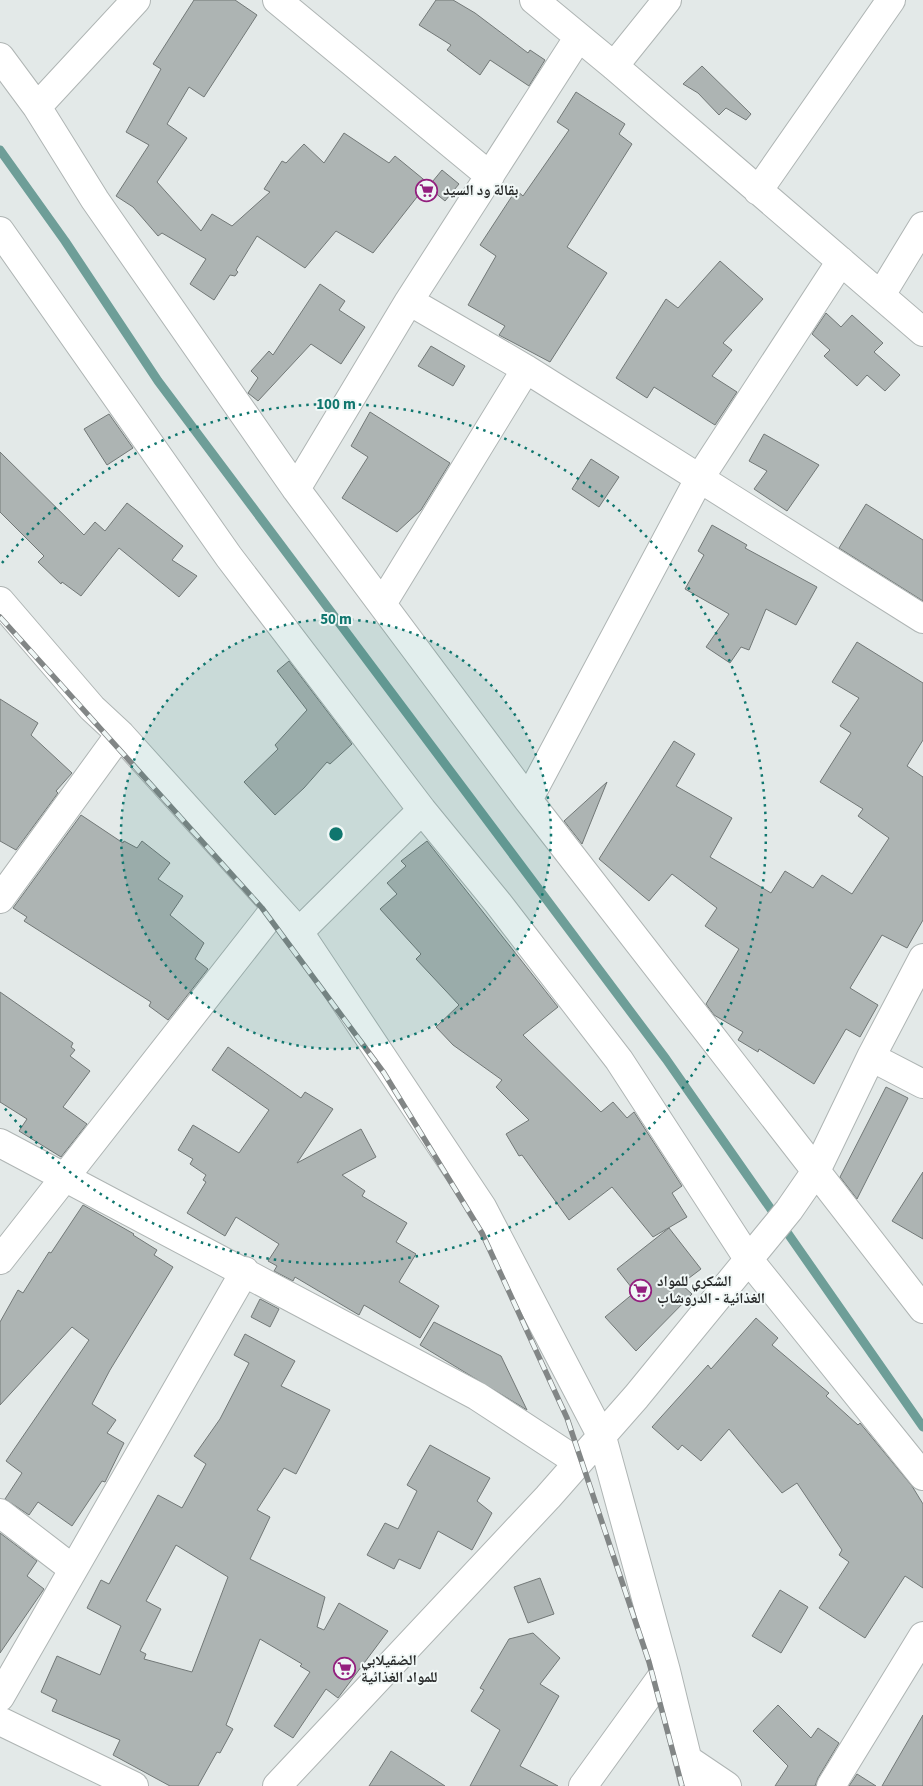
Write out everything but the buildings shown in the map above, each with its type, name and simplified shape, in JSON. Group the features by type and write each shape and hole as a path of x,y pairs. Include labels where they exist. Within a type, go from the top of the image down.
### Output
{"street":[{"path":"37,107 136,0"},
{"path":"277,0 490,176"},
{"path":"534,0 614,66 923,332"},
{"path":"614,66 667,0"},
{"path":"758,191 891,0"},
{"path":"296,489 409,301 578,38"},
{"path":"0,57 37,107 95,200 296,489 811,1179 923,1309"},
{"path":"881,295 923,226"},
{"path":"0,231 229,557 422,810 498,903 619,1060 756,1252 923,1476"},
{"path":"528,800 699,479 841,261"},
{"path":"409,301 526,370 923,619"},
{"path":"382,604 526,370"},
{"path":"0,601 92,708 120,734 275,909 298,932 482,1208 602,1436 666,1671 694,1786"},
{"path":"0,899 120,734"},
{"path":"298,932 422,810"},
{"path":"0,1260 67,1177 275,909"},
{"path":"277,1786 602,1436 756,1252 811,1179 871,1057 923,958"},
{"path":"871,1057 923,1084"},
{"path":"0,1143 245,1271 477,1396 578,1462"},
{"path":"0,1697 245,1271"},
{"path":"0,1513 73,1569"},
{"path":"831,1786 923,1636"},
{"path":"582,1786 666,1671"},
{"path":"0,1721 134,1786"},
{"path":"687,1759 727,1786"}],"waterway":[{"path":"0,150 65,241 158,381 666,1059 923,1427"}],"railway":[{"path":"0,617 262,908 384,1073 482,1233 567,1418 649,1662 682,1786"}],"place":[{"name":"بقالة ود السيد","path":"427,190"},
{"name":"الشكري للمواد الغذائية - الدروشاب","path":"641,1290"},
{"name":"الضقيلابي للمواد الغذائية","path":"345,1669"}]}
